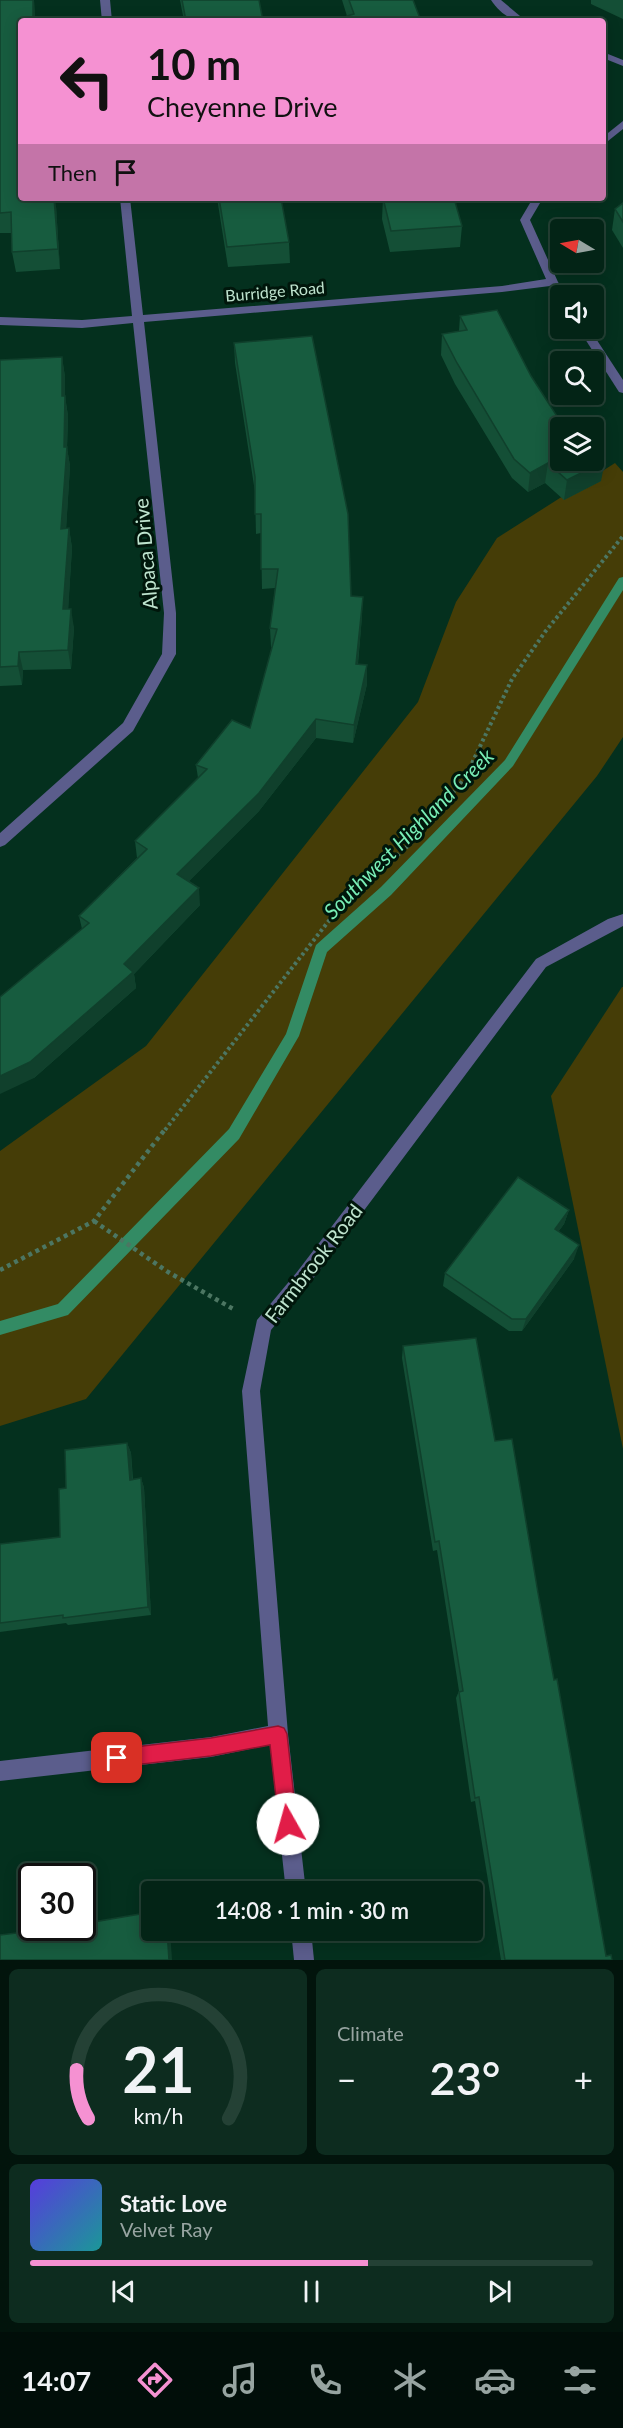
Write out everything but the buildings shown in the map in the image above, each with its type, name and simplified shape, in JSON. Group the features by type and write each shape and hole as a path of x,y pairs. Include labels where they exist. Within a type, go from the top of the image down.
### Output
{"street":[{"path":"105,0 107,18"},
{"path":"496,0 502,8 517,18"},
{"path":"606,56 623,63"},
{"path":"606,139 623,124"},
{"name":"Alpaca Drive","path":"0,841 128,727 169,654 170,613 140,319 133,286 125,201"},
{"path":"536,201 525,220 555,285"},
{"name":"Burridge Road","path":"0,321 82,324 502,289 553,282"},
{"path":"590,339 623,389"},
{"name":"Farmbrook Road","path":"295,1881 278,1734 251,1391 263,1326 303,1278 541,963 613,923 623,920"},
{"path":"0,1771 211,1747 278,1734"},
{"path":"302,1941 304,1960"}],"path":[{"path":"0,1269 94,1221 335,913 412,842 465,778 512,679 545,632 623,536"},
{"path":"94,1221 168,1272 263,1326"}],"shaded area":[{"path":"615,463 623,472 623,737 597,776 86,1399 0,1426 0,1151 146,1046 418,702 456,602 497,538"},
{"path":"623,987 623,1449 551,1096"}],"waterway":[{"name":"Southwest Highland Creek","path":"0,1328 63,1310 234,1134 292,1036 321,949 386,891 509,763 623,581"}],"route":[{"path":"117,1758 211,1747 278,1734 288,1824"}]}
